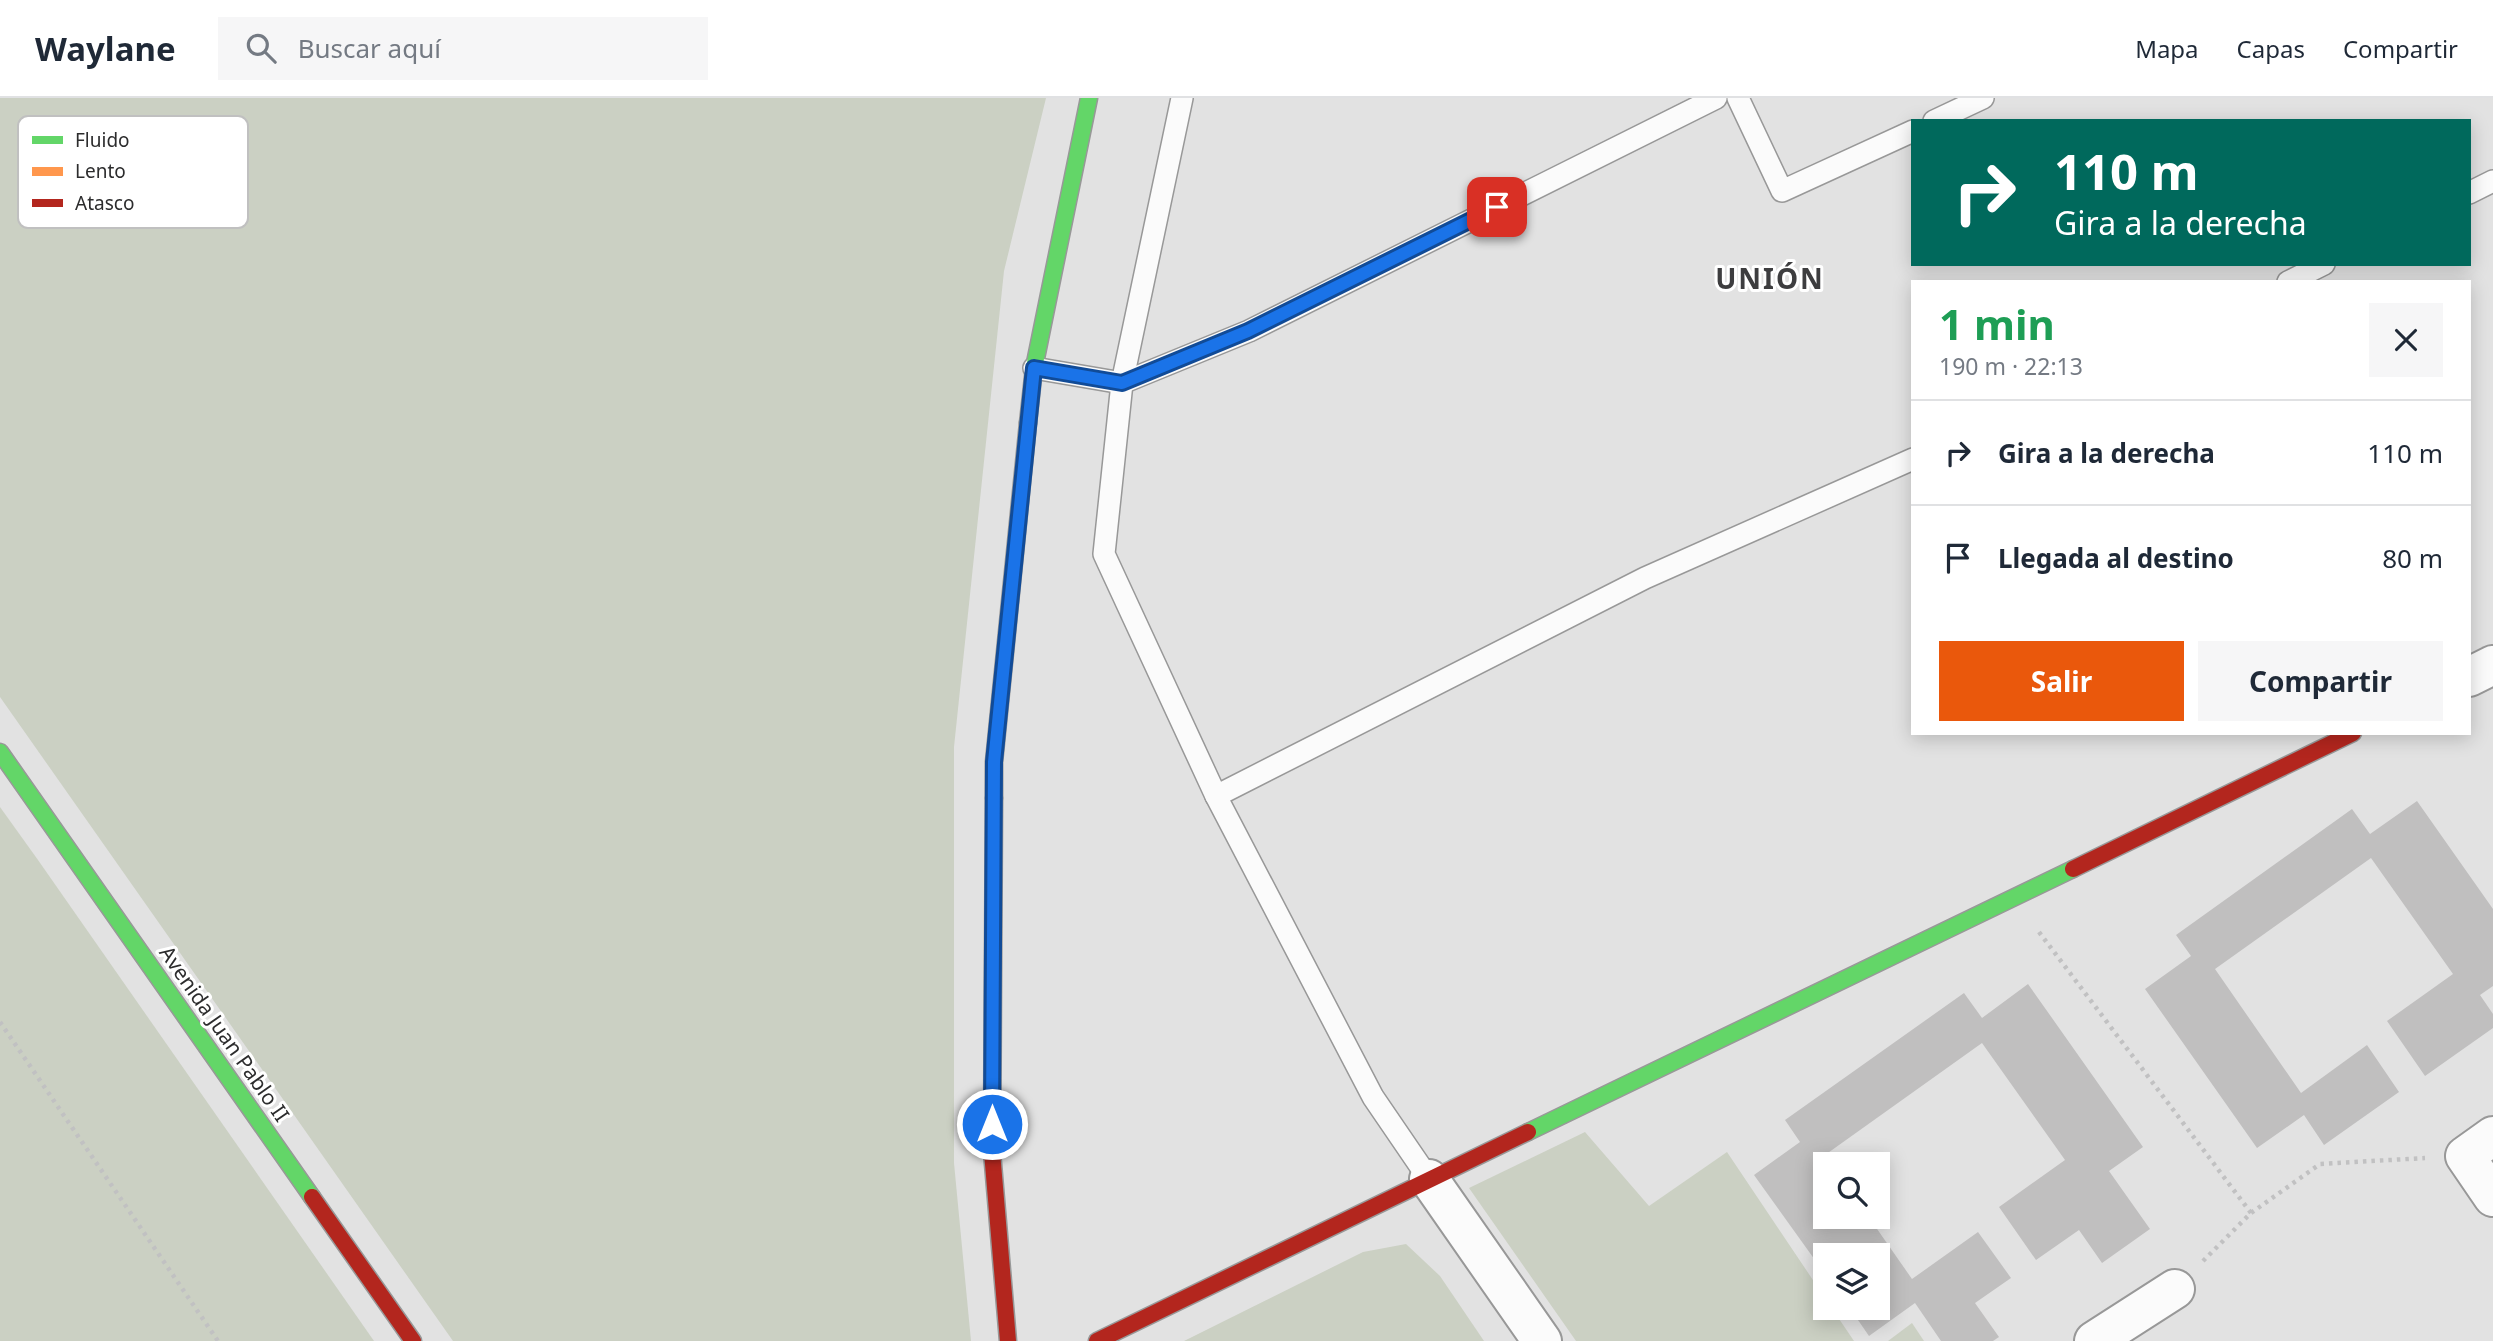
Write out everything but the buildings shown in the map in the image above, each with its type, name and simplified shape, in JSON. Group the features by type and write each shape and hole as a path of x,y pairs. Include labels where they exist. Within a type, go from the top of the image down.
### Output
{"main road":[{"path":"1008,1341 992,1152 994,762 1034,368 1090,98"},
{"path":"1097,1341 2349,735"},
{"name":"Avenida Juan Pablo II","path":"0,752 413,1341"}],"street":[{"path":"2471,676 2493,666"},
{"path":"2479,1146 2493,1197"},
{"path":"1429,1179 1542,1341"},
{"path":"2094,1341 2175,1289"}],"lane":[{"path":"1182,98 1122,383 1104,554 1216,796 1373,1097 1429,1179"},
{"path":"1034,368 1122,383 1248,331 1716,98"},
{"path":"1738,98 1782,191 1911,132"},
{"path":"1938,119 1983,98"},
{"path":"2471,192 2493,181"},
{"path":"2292,280 2320,266"},
{"path":"1216,796 1645,578 1911,460"}],"path":[{"path":"2013,897 2251,1213"},
{"path":"0,1022 218,1341"},
{"path":"2175,1289 2251,1213 2320,1164 2479,1146"}],"shaded area":[{"path":"0,98 1046,98 1004,271 954,747 954,1163 971,1341 453,1341 0,697"},
{"path":"0,807 38,860 374,1341 0,1341"},
{"path":"1585,1132 1649,1206 1727,1152 1813,1280 1813,1320 1840,1320 1854,1341 1576,1341 1469,1188"},
{"path":"1406,1244 1440,1276 1484,1341 1184,1341 1363,1252"},
{"path":"1912,1323 1924,1341 1888,1341"}],"traffic: fast":[{"path":"1028,423 1034,368 1089,98"},
{"path":"0,752 312,1197"},
{"path":"1528,1132 2073,869"}],"traffic: slow":[{"path":"994,798 994,762 1028,423"}],"traffic: jam":[{"path":"2073,869 2349,735"},
{"path":"994,798 992,1152 1008,1341"},
{"path":"1097,1341 1528,1132"},
{"path":"312,1197 413,1341"}],"district":[{"name":"UNIÓN","path":"1770,279"}],"route":[{"path":"992,1124 994,762 1034,368 1122,383 1248,331 1497,207"}]}
